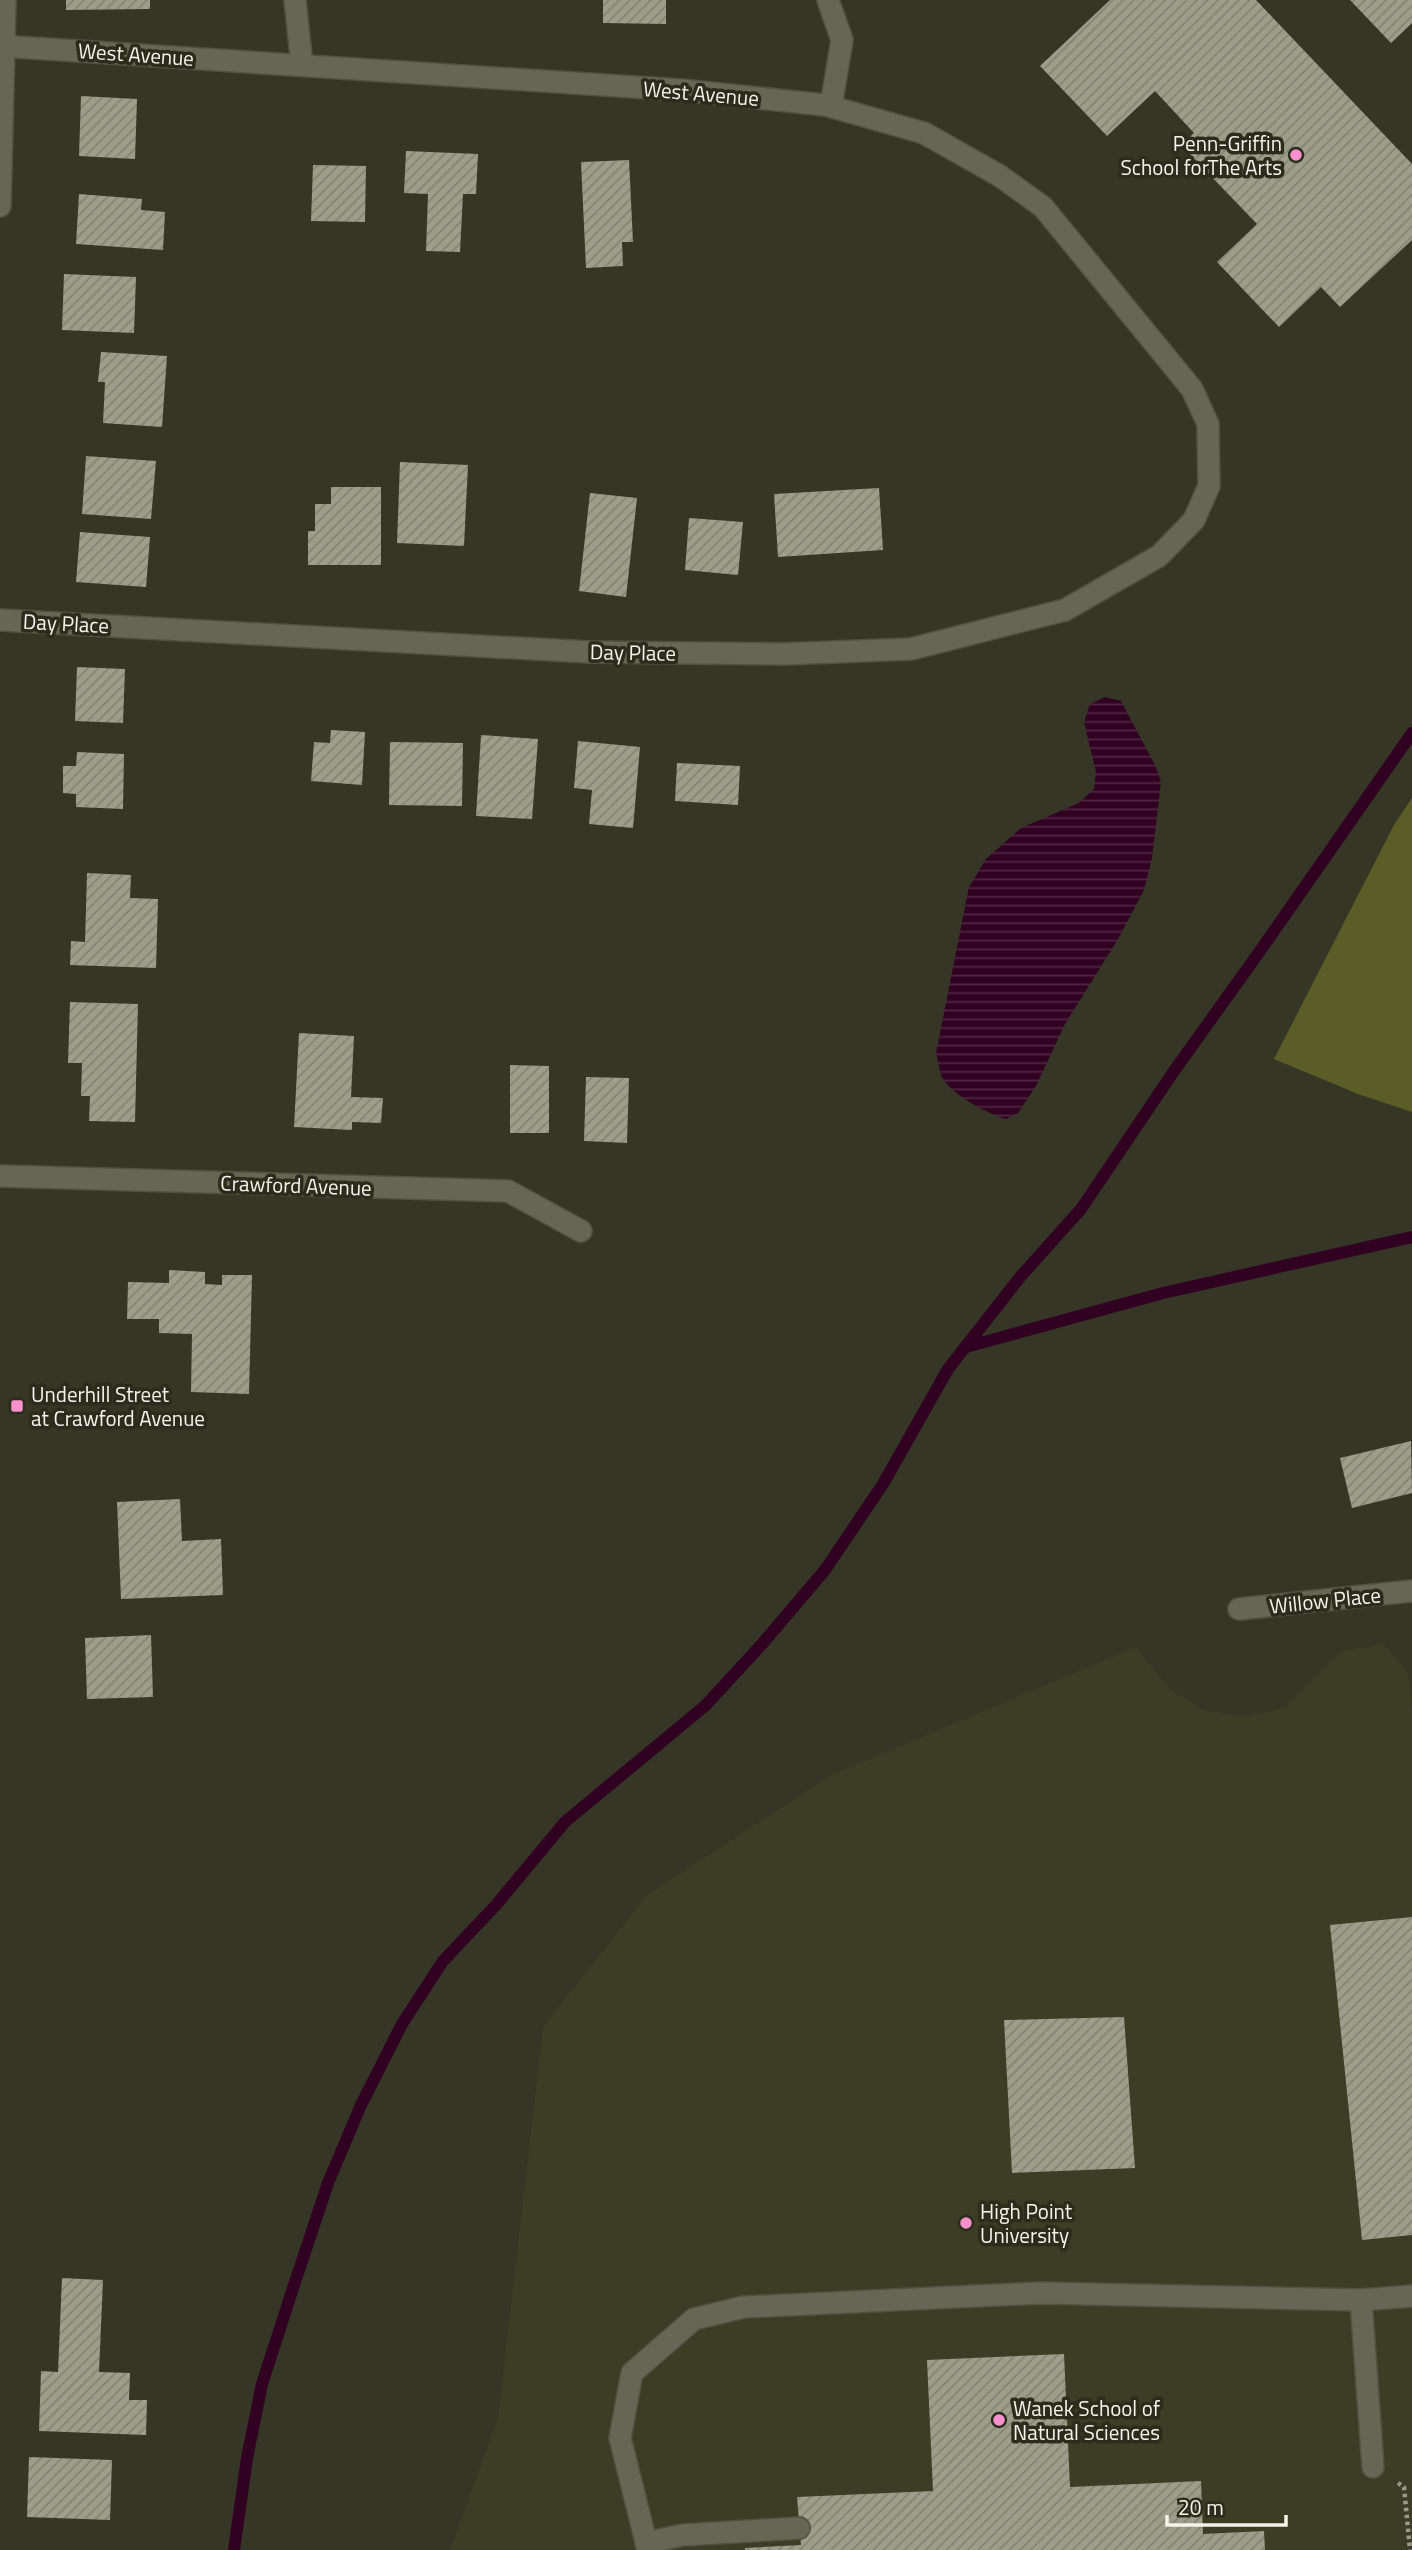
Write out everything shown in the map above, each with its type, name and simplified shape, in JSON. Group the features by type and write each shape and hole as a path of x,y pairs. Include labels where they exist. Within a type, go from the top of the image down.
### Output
{"street":[{"path":"0,206 5,0"},
{"path":"295,0 302,65"},
{"path":"828,0 842,40 831,106"},
{"name":"West Avenue","path":"2,46 681,90 831,106 924,133 1000,176 1043,207 1192,389 1208,424 1209,486"},
{"name":"Day Place","path":"0,620 589,652 783,654 911,649 1065,610 1160,556 1194,520 1209,486"},
{"name":"Crawford Avenue","path":"0,1176 508,1191 581,1231"},
{"name":"Willow Place","path":"1239,1609 1412,1591"},
{"path":"799,2528 682,2535 647,2547 620,2438 632,2373 694,2319 744,2307 1041,2293 1361,2300 1412,2296"},
{"path":"1361,2300 1373,2467"}],"path":[{"path":"1373,2467 1404,2487 1410,2550"}],"shaded area":[{"path":"1105,697 1121,701 1156,767 1161,782 1152,858 1144,890 1117,941 1065,1024 1036,1086 1018,1113 1006,1119 979,1108 952,1089 941,1075 936,1053 969,887 986,859 1021,828 1079,803 1094,789 1096,772 1084,722 1090,704"},
{"name":"High Point University","path":"1384,1644 1408,1673 1412,1711 1412,2550 450,2550 498,2418 543,2027 646,1896 831,1775 1136,1647 1170,1689 1204,1710 1243,1717 1286,1707 1342,1651"}],"green space":[{"path":"1412,798 1412,1112 1358,1094 1274,1059 1394,825"}],"building":[{"path":"66,0 150,0 150,9 66,10"},
{"path":"603,0 666,0 666,24 603,23"},
{"name":"Penn-Griffin School forThe Arts","path":"1110,0 1256,0 1412,164 1412,240 1340,307 1321,287 1279,327 1217,262 1257,224 1181,145 1194,133 1155,91 1107,136 1040,66"},
{"path":"1350,0 1412,0 1412,23 1391,43"},
{"path":"81,96 137,99 135,159 79,156"},
{"path":"406,151 478,154 476,194 463,194 460,252 426,251 428,194 404,193"},
{"path":"629,160 633,242 622,242 623,266 586,268 581,162"},
{"path":"313,165 366,166 365,222 311,221"},
{"path":"79,194 142,199 141,210 165,212 163,250 76,244"},
{"path":"64,274 136,277 134,333 62,330"},
{"path":"101,352 167,356 162,427 103,423 105,382 98,382"},
{"path":"86,456 156,461 151,519 82,514"},
{"path":"400,462 468,465 464,546 397,543"},
{"path":"331,487 381,487 381,565 308,565 308,531 315,531 315,504 331,504"},
{"path":"879,488 883,550 778,557 774,494"},
{"path":"590,493 637,498 626,597 579,591"},
{"path":"689,518 743,522 738,575 685,570"},
{"path":"80,532 150,537 146,587 76,582"},
{"path":"77,667 125,669 123,723 75,721"},
{"path":"331,730 365,732 362,785 311,781 314,742 330,743"},
{"path":"481,735 538,739 532,819 476,816"},
{"path":"578,741 640,747 633,828 589,824 592,790 574,788"},
{"path":"390,742 463,743 462,806 389,805"},
{"path":"77,752 124,754 123,809 76,807 76,794 63,793 63,766 76,766"},
{"path":"677,763 740,766 738,805 675,801"},
{"path":"87,873 131,875 130,898 158,899 156,968 70,965 71,941 85,942"},
{"path":"70,1002 138,1004 135,1122 89,1121 90,1096 81,1096 82,1063 68,1063"},
{"path":"299,1033 354,1036 351,1097 383,1098 381,1123 352,1122 352,1130 294,1127"},
{"path":"510,1065 549,1066 549,1133 510,1133"},
{"path":"586,1077 629,1078 627,1143 584,1141"},
{"path":"169,1270 205,1272 205,1284 222,1285 222,1275 252,1275 249,1394 191,1392 192,1334 159,1333 159,1319 127,1319 128,1282 169,1283"},
{"path":"1411,1441 1412,1493 1352,1508 1340,1458"},
{"path":"180,1499 182,1541 221,1539 223,1595 121,1599 117,1502"},
{"path":"151,1635 153,1697 87,1699 85,1638"},
{"path":"1412,1917 1412,2235 1362,2240 1330,1925"},
{"path":"1124,2017 1135,2168 1012,2173 1004,2020"},
{"path":"62,2278 103,2280 99,2372 130,2373 129,2400 147,2400 146,2435 39,2431 41,2371 58,2372"},
{"name":"Wanek School of Natural Sciences","path":"1064,2354 1070,2487 1201,2481 1203,2534 1264,2531 1265,2550 745,2550 801,2545 797,2497 933,2491 927,2360"},
{"path":"29,2457 112,2460 110,2520 27,2517"}],"waterway":[{"path":"234,2550 247,2458 262,2384 328,2183 361,2105 402,2024 443,1961 496,1905 565,1822 706,1705 825,1570 883,1484 948,1369 1021,1276 1081,1209 1174,1071 1412,733"},
{"path":"966,1347 1163,1293 1412,1237"}],"place":[{"name":"Penn-Griffin School forThe Arts","path":"1296,155"},
{"name":"Underhill Street at Crawford Avenue","path":"17,1406"},
{"name":"High Point University","path":"966,2223"},
{"name":"Wanek School of Natural Sciences","path":"999,2420"}]}
